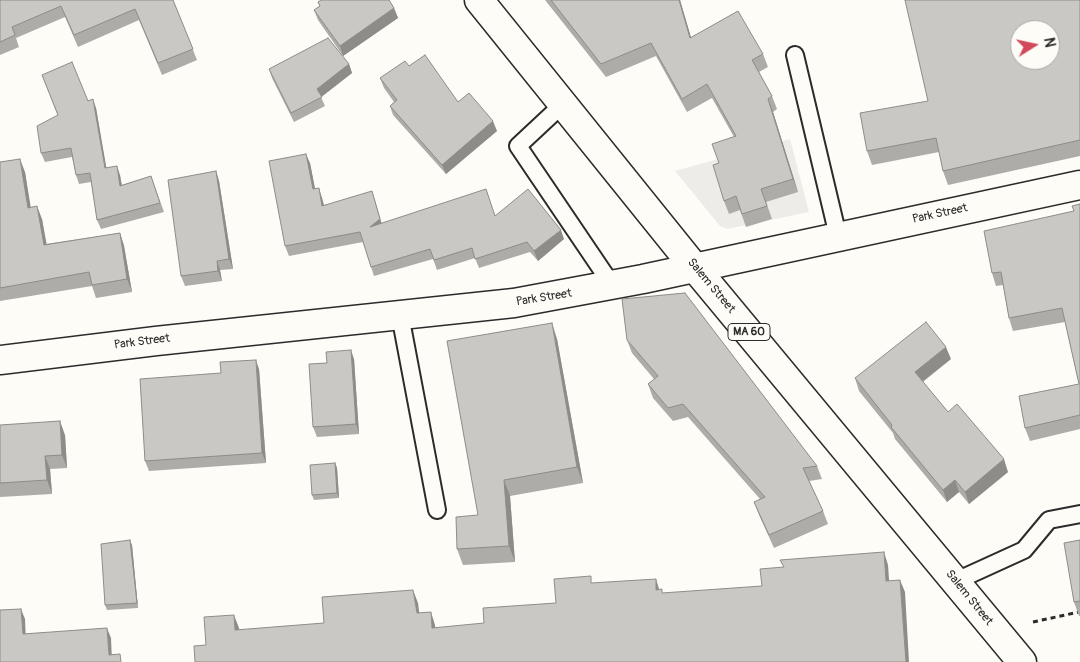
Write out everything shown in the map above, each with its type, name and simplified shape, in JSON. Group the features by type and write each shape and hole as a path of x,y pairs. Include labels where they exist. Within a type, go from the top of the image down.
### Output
{"street":[{"name":"Salem Street","path":"479,0 695,268 1022,662"},
{"name":"Park Street","path":"0,360 156,340 514,303 695,268 1080,185"}],"lane":[{"path":"795,55 838,236"},
{"path":"563,104 518,146 612,285"},
{"path":"400,315 437,510"},
{"path":"956,581 1024,550 1049,520 1080,514"}],"path":[{"path":"1033,622 1079,612"}],"shaded area":[{"path":"790,139 809,212 727,229 720,226 675,171"}],"building":[{"path":"0,0 173,0 193,49 158,63 135,9 74,35 61,6 12,27 15,35 0,42"},
{"path":"321,0 389,0 394,8 340,46 314,10 320,6 318,2"},
{"path":"551,0 679,0 690,38 738,11 763,54 752,60 772,96 768,99 793,179 761,189 767,206 742,214 736,196 724,201 713,165 719,163 712,144 736,136 707,84 682,99 651,43 601,64"},
{"path":"905,0 1080,0 1080,140 943,171 936,138 867,151 860,113 928,101"},
{"path":"328,38 349,64 317,89 322,97 291,113 269,69"},
{"path":"425,55 458,102 469,93 493,121 442,165 390,106 397,100 380,78 405,61 409,66"},
{"path":"72,62 88,101 93,99 105,168 117,166 120,186 151,176 160,203 97,220 90,173 76,175 71,148 41,153 37,126 58,115 42,75"},
{"path":"306,154 313,189 319,188 322,206 372,191 380,219 370,227 486,189 495,216 528,189 561,230 534,251 527,242 475,259 472,248 434,260 430,249 371,267 360,232 285,246 269,161"},
{"path":"20,159 28,208 37,206 44,245 120,233 127,279 92,285 89,272 0,288 0,162"},
{"path":"216,171 229,259 217,261 218,271 181,276 168,180"},
{"path":"1080,204 1080,415 1025,428 1019,396 1079,384 1062,308 1009,318 1001,272 992,273 984,231 1074,211 1072,206"},
{"path":"685,293 817,466 803,468 823,511 769,535 754,502 765,497 683,404 668,408 648,384 658,376 627,340 622,299"},
{"path":"926,322 946,347 915,372 948,412 957,404 1004,459 965,492 955,480 943,490 891,427 892,425 855,378"},
{"path":"552,323 577,467 504,480 509,546 457,549 456,517 478,515 447,341"},
{"path":"351,350 356,424 313,427 309,364 327,363 326,352"},
{"path":"256,360 262,453 145,461 140,379 221,373 220,362"},
{"path":"60,421 62,455 45,456 47,480 0,483 0,425"},
{"path":"335,463 337,493 312,495 310,465"},
{"path":"130,540 137,603 105,605 101,544"},
{"path":"1080,540 1080,601 1074,602 1064,543"},
{"path":"884,552 886,581 900,580 906,662 195,662 194,646 206,645 204,617 234,615 235,630 324,623 322,597 413,590 417,613 431,612 432,628 484,623 483,608 556,603 554,579 591,576 591,583 656,579 656,590 662,589 662,593 762,586 760,569 784,567 780,560"},
{"path":"21,609 23,634 107,628 109,655 120,654 121,662 0,662 0,610"}]}
